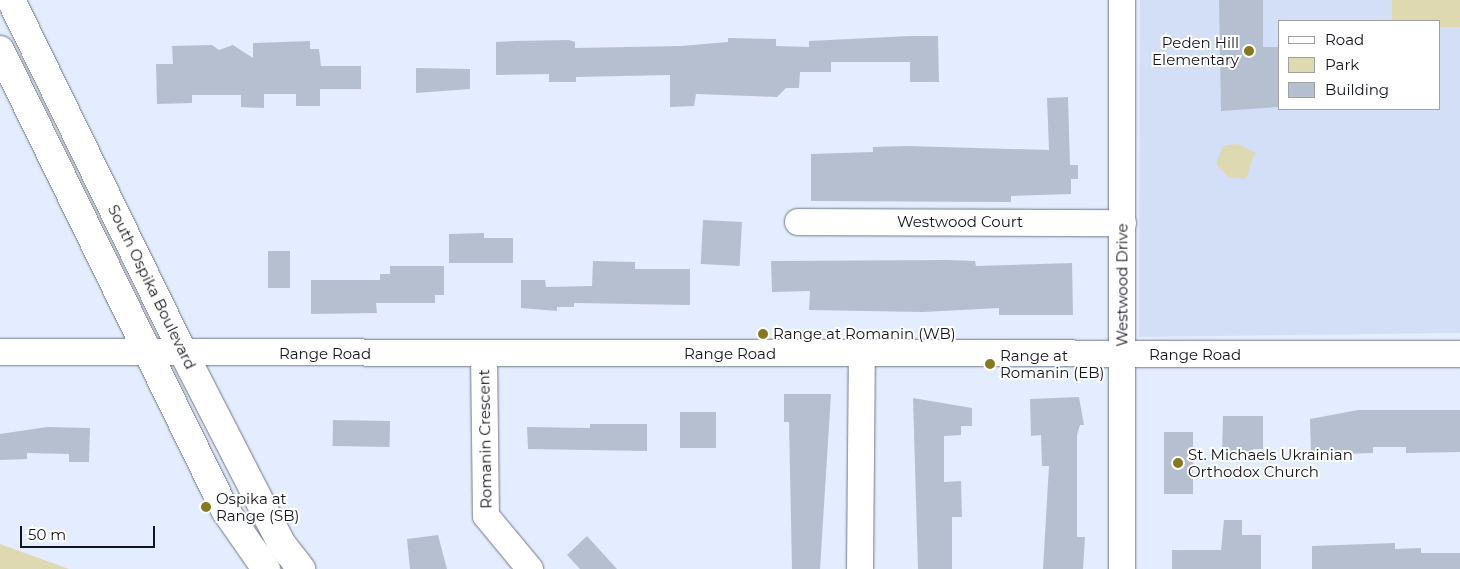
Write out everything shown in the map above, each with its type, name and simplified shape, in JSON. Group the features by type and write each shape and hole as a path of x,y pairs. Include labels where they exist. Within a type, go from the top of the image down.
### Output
{"main road":[{"name":"South Ospika Boulevard","path":"11,0 184,354 281,543 302,569"},
{"path":"0,50 224,510 266,569"}],"street":[{"name":"Westwood Drive","path":"1122,0 1122,569"},
{"name":"Westwood Court","path":"798,222 1122,223"},
{"name":"Range Road","path":"0,352 862,355 1460,354"},
{"name":"Romanin Crescent","path":"484,354 486,516 530,569"},
{"path":"860,569 862,355"}],"shaded area":[{"path":"1140,0 1460,0 1460,333 1139,337"}],"green space":[{"path":"1392,0 1460,0 1460,27 1440,27 1440,20 1392,20"},
{"path":"1237,144 1255,152 1246,179 1228,177 1216,164 1223,146"},
{"path":"0,544 69,569 0,569"}],"building":[{"name":"Peden Hill Elementary","path":"1219,0 1263,0 1263,47 1278,47 1278,107 1221,111"},
{"path":"938,36 939,82 910,82 910,62 831,62 831,72 800,72 799,88 786,88 777,97 696,94 694,106 670,107 670,75 576,77 576,82 549,82 549,74 496,75 496,42 569,40 575,42 575,48 681,46 728,42 728,38 776,39 776,46 809,47 809,41"},
{"path":"310,41 310,49 319,49 321,66 361,66 361,89 320,89 320,106 296,106 296,94 264,94 264,108 241,107 241,95 192,95 192,103 157,104 156,64 173,64 172,46 212,45 219,50 233,45 253,58 253,43"},
{"path":"416,68 470,69 470,89 416,93"},
{"path":"1068,97 1070,165 1078,165 1078,179 1071,179 1071,194 1011,196 1011,202 811,201 811,154 873,152 873,147 907,146 1049,150 1047,98"},
{"path":"703,220 742,222 740,266 701,264"},
{"path":"484,233 484,238 513,238 513,263 449,263 449,234"},
{"path":"268,251 290,251 290,288 268,288"},
{"path":"593,261 635,262 635,269 690,269 690,305 574,303 574,307 557,307 557,311 521,308 521,280 545,280 546,287 592,286"},
{"path":"771,261 975,261 976,266 1072,263 1073,315 999,315 999,308 923,312 809,310 810,291 772,292"},
{"path":"390,266 444,266 444,295 435,295 435,303 376,303 377,313 311,314 311,280 380,280 380,274 390,274"},
{"path":"784,394 831,394 820,569 792,569 789,422 784,422"},
{"path":"1079,397 1084,425 1080,425 1077,435 1077,537 1085,537 1083,569 1043,569 1049,466 1042,466 1041,435 1031,436 1030,399"},
{"path":"913,398 972,408 972,426 961,426 961,435 944,436 944,482 961,481 962,517 952,517 952,569 918,569"},
{"path":"1358,410 1460,410 1460,452 1406,453 1406,447 1373,447 1373,453 1311,455 1310,419"},
{"path":"680,412 716,412 716,448 680,448"},
{"path":"1223,416 1263,416 1263,449 1253,449 1253,457 1222,453"},
{"path":"333,420 390,421 390,447 333,446"},
{"path":"590,424 647,424 647,451 528,449 527,427 590,428"},
{"path":"47,427 90,428 89,462 69,462 69,454 27,453 27,459 0,460 0,434"},
{"name":"St. Michaels Ukrainian Orthodox Church","path":"1164,432 1193,432 1193,494 1164,494"},
{"path":"1224,520 1242,520 1242,535 1261,535 1261,569 1172,569 1172,550 1221,550"},
{"path":"438,535 447,569 410,569 407,539"},
{"path":"587,536 617,569 580,569 567,555"},
{"path":"1395,543 1395,549 1421,548 1421,553 1460,553 1460,569 1312,569 1312,546"}],"place":[{"name":"Peden Hill Elementary","path":"1249,51"},
{"name":"Range at Romanin (WB)","path":"763,334"},
{"name":"Range at Romanin (EB)","path":"990,364"},
{"name":"St. Michaels Ukrainian Orthodox Church","path":"1178,463"},
{"name":"Ospika at Range (SB)","path":"206,507"}]}
